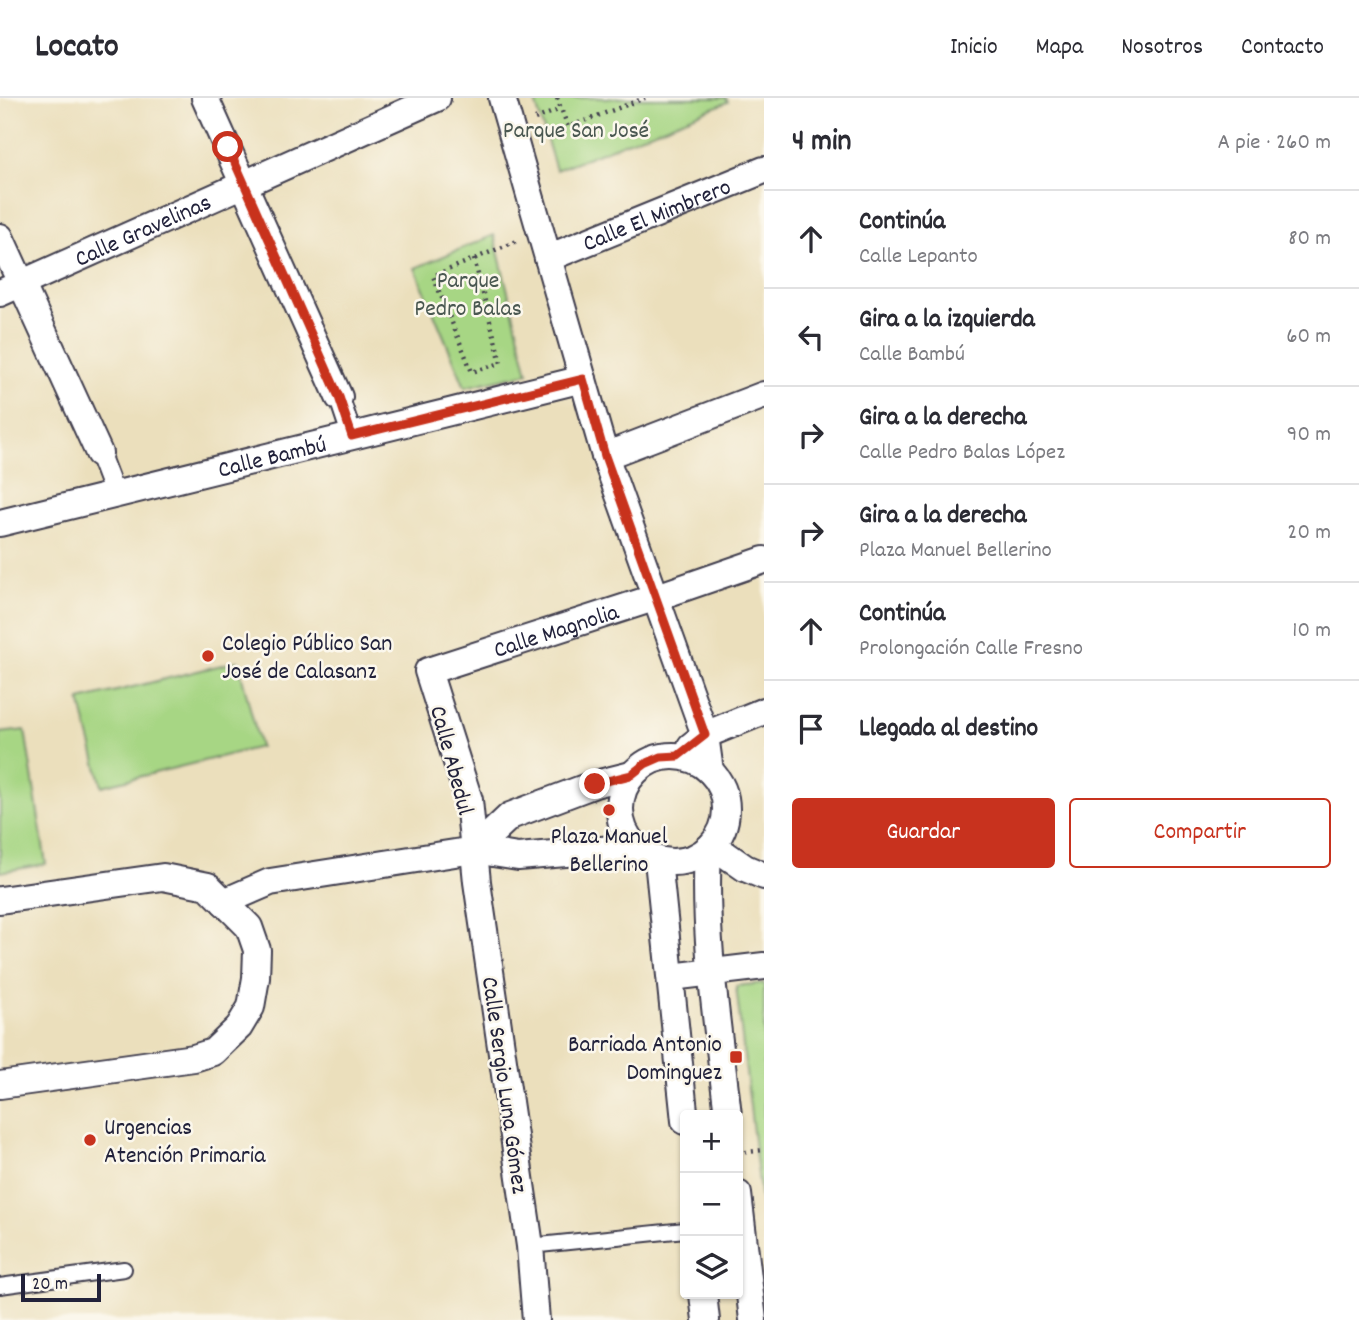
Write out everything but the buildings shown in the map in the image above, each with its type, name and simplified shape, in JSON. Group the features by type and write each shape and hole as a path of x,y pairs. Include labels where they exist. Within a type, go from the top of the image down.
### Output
{"street":[{"path":"205,98 339,397 352,436"},
{"name":"Calle Gravelinas","path":"11,288 437,98"},
{"path":"502,98 605,456 705,735 710,771"},
{"name":"Calle El Mimbrero","path":"548,258 764,170"},
{"path":"0,237 11,288 99,453 115,495"},
{"name":"Calle Bambú","path":"0,523 583,379"},
{"path":"605,456 764,395"},
{"name":"Calle Magnolia","path":"428,671 657,597 764,559"},
{"name":"Calle Abedul","path":"428,671 469,800 474,850"},
{"path":"678,756 705,735 764,711"},
{"path":"225,902 270,883 474,850 518,857 613,849 650,857 675,862 693,859 710,847 719,836 725,819 726,802 721,785 710,771 696,760 678,756 661,757 645,764 631,775 622,790 619,807 621,825 630,841 650,857 671,977 684,1110"},
{"path":"474,850 510,816 595,784 631,775"},
{"path":"710,847 745,869 764,876"},
{"path":"710,847 705,891 711,972 727,1110"},
{"name":"Calle Sergio Luna Gómez","path":"474,850 530,1247 536,1320"},
{"path":"0,900 163,877 208,886 249,927 257,950 251,1007 239,1027 213,1052 194,1058 0,1085"},
{"path":"671,977 764,966"},
{"path":"743,1236 753,1320"},
{"path":"704,1299 706,1320"}],"lane":[{"path":"530,1247 680,1231"},
{"path":"0,1286 124,1269"}],"path":[{"path":"557,98 568,127 645,98"},
{"path":"474,259 501,363 472,372 433,276 540,231"},
{"path":"743,1152 764,1150"}],"green space":[{"name":"Parque San José","path":"534,98 726,98 728,102 556,170"},
{"name":"Parque Pedro Balas","path":"494,235 528,373 465,387 415,268"},
{"path":"238,661 260,747 102,786 80,700"},
{"path":"25,730 46,864 0,872 0,733"},
{"path":"764,983 764,1227 736,986"}],"place":[{"name":"Colegio Público San José de Calasanz","path":"208,656"},
{"name":"Plaza Manuel Bellerino","path":"609,810"},
{"name":"Barriada Antonio Dominguez","path":"736,1057"},
{"name":"Urgencias Atención Primaria","path":"90,1140"}],"route":[{"path":"228,147 339,397 352,436 583,379 605,456 705,735 678,756 661,757 645,764 631,775 595,784"}]}
